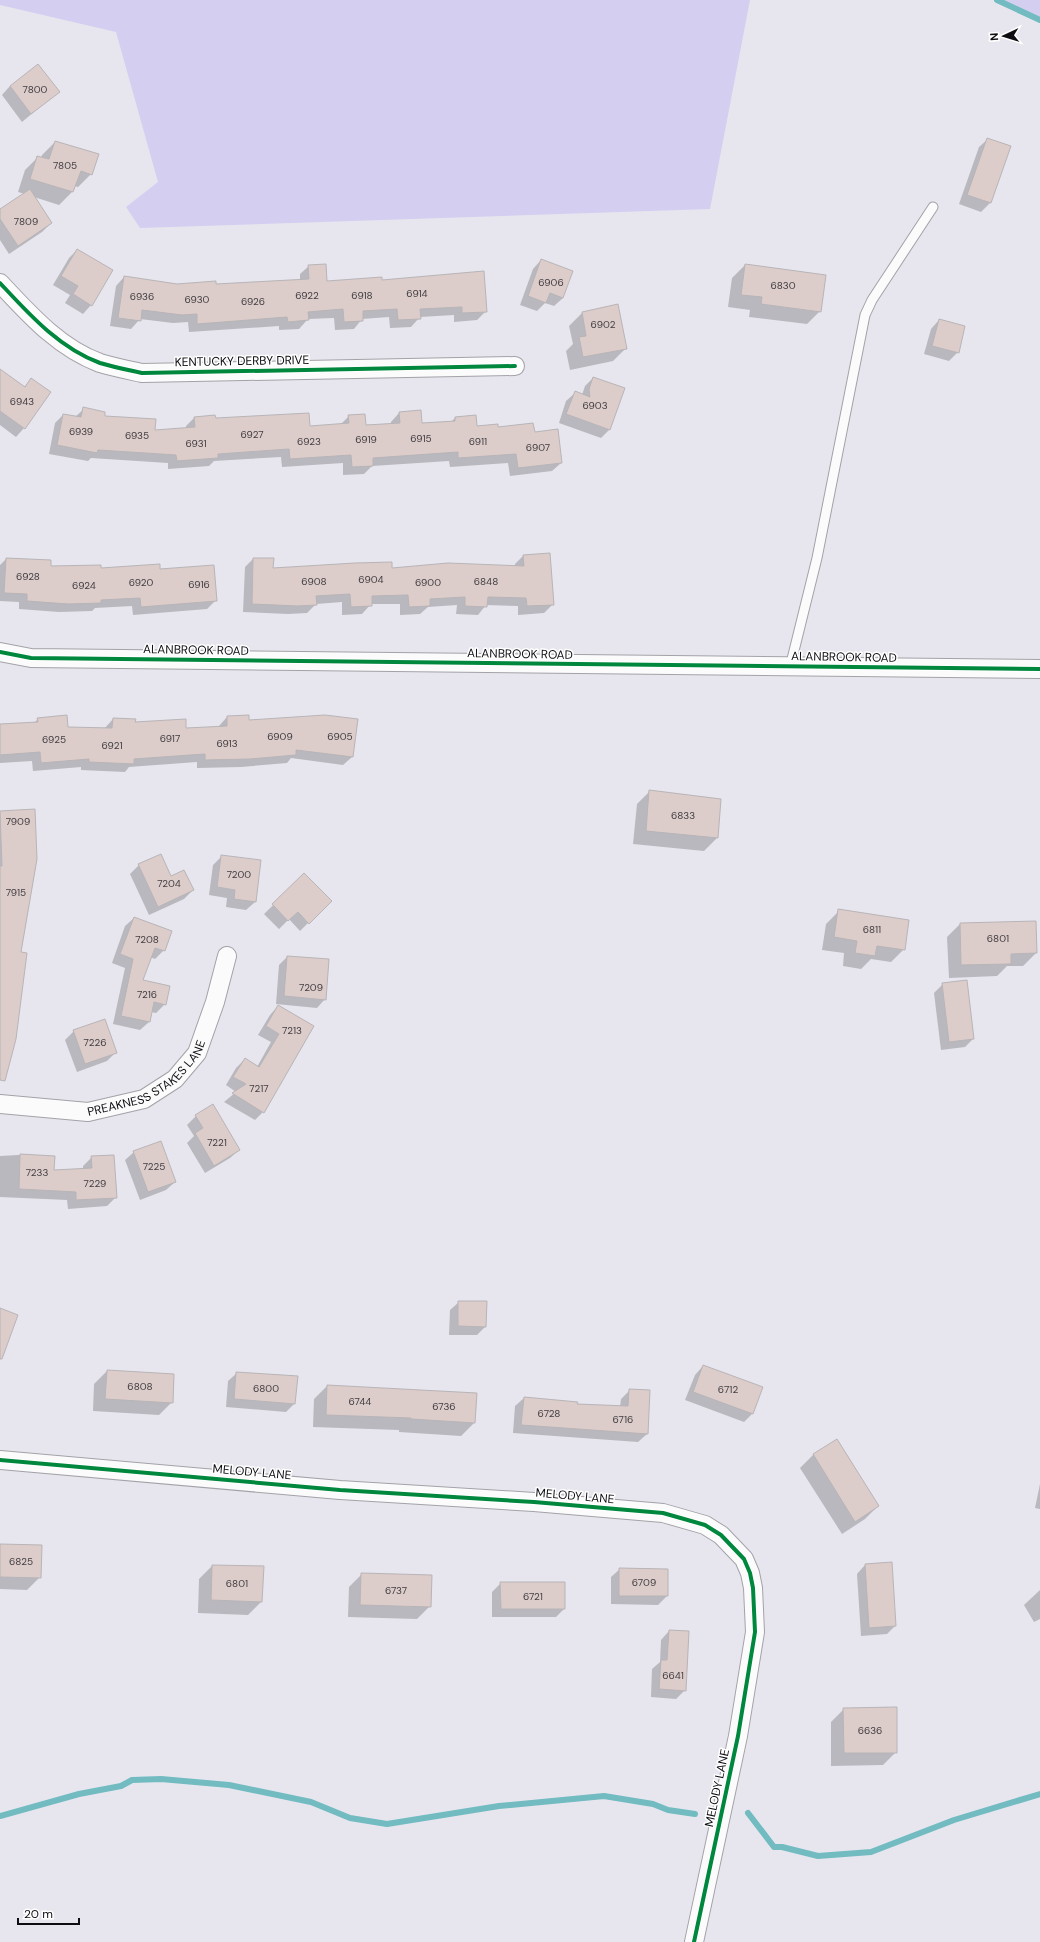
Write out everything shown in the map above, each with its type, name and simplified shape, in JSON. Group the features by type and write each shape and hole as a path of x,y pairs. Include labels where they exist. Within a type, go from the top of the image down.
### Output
{"street":[{"name":"KENTUCKY DERBY DRIVE","path":"0,283 33,318 63,344 100,363 142,373 514,366"},
{"name":"ALANBROOK ROAD","path":"0,652 31,658 1040,669"},
{"name":"PREAKNESS STAKES LANE","path":"0,1104 88,1112 144,1099 175,1079 197,1053 215,1002 227,956"},
{"name":"MELODY LANE","path":"0,1460 340,1490 534,1502 663,1513 704,1525 721,1535 744,1559 750,1573 753,1588 755,1632 738,1736 694,1942"}],"lane":[{"path":"790,667 817,558 865,315 872,300 933,207"}],"shaded area":[{"path":"0,0 750,0 710,209 140,228 126,207 158,182 116,32 0,5"},
{"path":"1001,0 1040,0 1040,23"}],"building":[{"path":"38,64 60,92 31,114 10,86"},
{"path":"987,138 1011,146 991,203 967,195"},
{"path":"55,141 99,154 92,175 81,171 73,192 30,179 37,156 49,159"},
{"path":"30,189 52,223 18,246 0,219 0,209"},
{"path":"77,249 113,270 92,306 73,294 78,286 61,276"},
{"path":"541,259 573,271 563,298 550,293 546,303 528,296"},
{"path":"326,264 327,281 382,277 382,280 484,271 487,312 462,313 462,307 420,309 421,319 398,320 397,309 363,311 363,321 344,322 343,309 308,312 309,320 288,322 287,317 197,324 197,314 182,315 142,310 141,321 118,318 124,276 177,284 216,281 216,284 309,279 308,265"},
{"path":"745,264 826,275 821,312 761,304 762,297 741,295"},
{"path":"618,304 627,349 583,357 579,337 586,336 582,312"},
{"path":"939,319 965,326 959,353 932,346"},
{"path":"0,369 25,387 31,378 51,392 25,429 0,411"},
{"path":"593,377 625,388 610,430 566,414 575,391 590,397 589,389"},
{"path":"83,407 105,412 105,416 156,419 155,430 195,427 194,417 215,415 216,418 309,413 310,426 349,423 348,415 365,414 366,425 400,423 399,412 421,410 422,423 455,421 455,417 476,415 477,426 498,424 498,427 533,423 535,432 558,429 562,463 518,468 516,454 458,458 458,452 373,458 373,466 352,467 351,455 290,459 289,449 218,454 218,458 177,461 176,455 98,450 97,453 57,445 63,414 81,417"},
{"path":"550,553 554,605 527,606 526,598 488,597 487,607 465,606 465,597 430,599 430,606 409,607 408,595 372,596 372,606 351,607 350,594 316,596 317,605 298,606 252,604 253,558 274,558 273,568 392,562 392,568 448,563 524,566 523,555"},
{"path":"6,558 51,560 51,566 101,565 101,568 160,564 160,569 214,565 217,601 141,607 140,598 101,600 101,603 68,604 27,601 27,594 4,593"},
{"path":"67,715 68,727 112,728 113,718 136,719 135,722 186,719 186,728 227,726 227,716 249,715 249,720 325,715 358,719 353,757 296,750 296,755 250,759 205,760 205,754 134,759 134,764 89,762 89,759 41,763 40,752 0,755 0,724 38,722 37,718"},
{"path":"649,790 721,799 718,838 646,831"},
{"path":"35,809 37,859 21,952 27,953 16,1039 5,1081 0,1080 0,866 2,866 0,811"},
{"path":"161,854 171,876 184,870 194,890 158,907 138,864"},
{"path":"221,855 261,860 256,902 234,899 235,890 217,887"},
{"path":"304,873 332,901 309,924 298,912 288,921 272,904"},
{"path":"838,909 909,920 905,950 877,946 875,956 855,953 857,941 834,937"},
{"path":"134,917 172,931 165,951 155,948 143,980 170,986 166,1005 154,1002 150,1022 121,1016 133,959 120,954"},
{"path":"1036,921 1037,953 1011,954 1011,964 961,965 960,923"},
{"path":"287,956 329,959 326,1000 284,996"},
{"path":"967,980 974,1039 949,1042 942,983"},
{"path":"278,1005 314,1026 264,1113 232,1093 246,1084 233,1077 245,1058 259,1067 279,1034 266,1026"},
{"path":"105,1019 117,1053 85,1064 73,1030"},
{"path":"213,1104 240,1150 214,1166 195,1133 203,1128 195,1115"},
{"path":"161,1141 176,1182 148,1192 133,1151"},
{"path":"20,1154 55,1156 54,1170 92,1168 91,1156 114,1155 117,1198 76,1200 76,1192 19,1189"},
{"path":"458,1301 487,1301 486,1327 458,1326"},
{"path":"0,1308 18,1315 2,1359 0,1359"},
{"path":"703,1365 763,1387 753,1414 693,1392"},
{"path":"107,1370 174,1374 173,1403 105,1399"},
{"path":"236,1372 298,1376 295,1404 234,1399"},
{"path":"327,1385 477,1393 475,1423 411,1418 326,1415"},
{"path":"629,1389 650,1390 648,1434 521,1425 524,1397 578,1402 577,1404 628,1406"},
{"path":"837,1439 879,1506 855,1522 813,1454"},
{"path":"0,1544 42,1545 41,1578 0,1577"},
{"path":"892,1562 896,1626 869,1628 865,1564"},
{"path":"212,1565 264,1566 262,1602 211,1600"},
{"path":"619,1568 668,1569 668,1596 619,1596"},
{"path":"361,1573 432,1575 431,1607 360,1605"},
{"path":"500,1582 565,1582 565,1609 501,1609"},
{"path":"669,1630 689,1631 686,1691 659,1689 661,1660 667,1660"},
{"path":"897,1707 897,1753 844,1753 843,1708"}],"waterway":[{"path":"997,0 1040,20"},
{"path":"0,1816 79,1794 121,1786 132,1780 161,1779 229,1785 311,1802 350,1818 387,1824 499,1806 604,1796 653,1804 668,1810 695,1814"},
{"path":"748,1813 774,1847 782,1847 818,1856 871,1852 954,1820 1040,1794"}],"cycle path":[{"path":"0,283 34,318 71,349 100,363 142,373 515,366"},
{"path":"0,652 31,658 1040,669"},
{"path":"0,1460 340,1490 534,1502 663,1513 705,1525 721,1535 744,1559 750,1573 753,1588 755,1632 738,1736 694,1942"}]}
